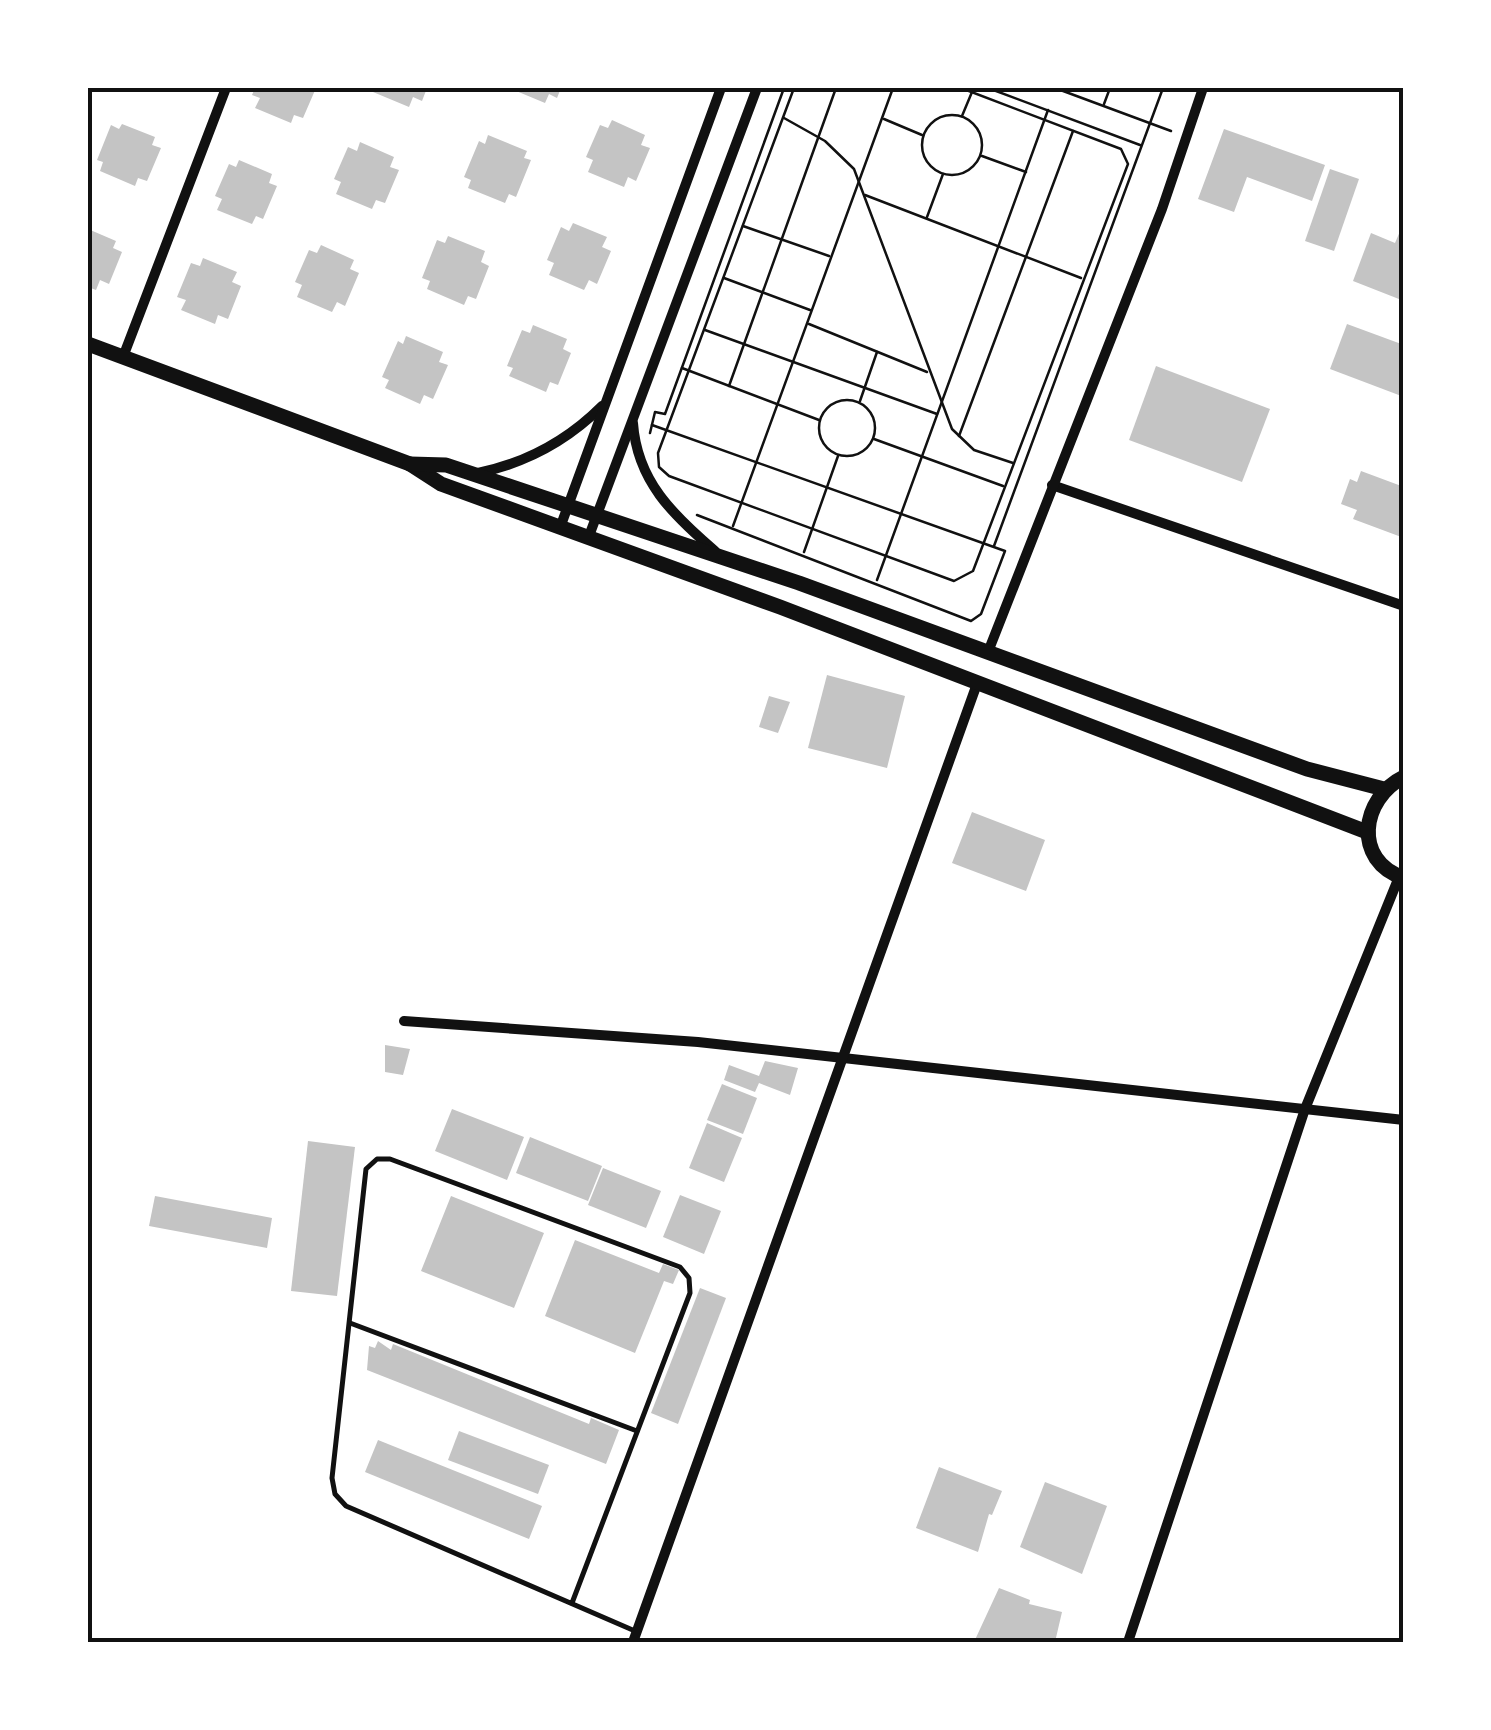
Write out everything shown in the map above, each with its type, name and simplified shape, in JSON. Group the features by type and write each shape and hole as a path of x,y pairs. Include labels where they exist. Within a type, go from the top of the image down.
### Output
{"main road":[{"path":"88,344 410,464 441,484 978,681 1367,832"},
{"path":"410,464 446,465 724,558 1307,768 1384,789"},
{"path":"1401,878 1381,865 1367,832 1369,814 1384,789 1404,777"}],"street":[{"path":"123,357 226,88"},
{"path":"561,525 721,88"},
{"path":"589,536 756,88"},
{"path":"988,652 1203,88"},
{"path":"472,474 534,455 573,432 606,402"},
{"path":"633,417 636,447 656,492 680,521 724,558"},
{"path":"1052,484 1404,606"},
{"path":"635,1637 978,681"},
{"path":"1128,1642 1305,1109 1401,878"},
{"path":"404,1021 698,1042 1404,1120"}],"lane":[{"path":"572,1603 690,1293 685,1272 390,1160 377,1159 366,1169 332,1478 340,1500 572,1603 635,1637"},
{"path":"349,1323 637,1430"}],"path":[{"path":"647,444 655,412 666,414 784,88"},
{"path":"794,88 666,430 658,453 659,467 669,476 954,580 973,571 1128,164 1121,149 961,88"},
{"path":"729,386 836,88"},
{"path":"734,526 893,88"},
{"path":"988,88 1142,145"},
{"path":"1056,88 1186,138"},
{"path":"1103,105 1110,88"},
{"path":"994,547 1163,88"},
{"path":"962,117 972,92"},
{"path":"877,581 1048,110"},
{"path":"782,117 818,136 844,156 858,182 928,372 959,436 974,450 1014,463"},
{"path":"943,117 962,117 978,130 980,155 964,173 943,174 928,163 924,136 943,117"},
{"path":"882,118 924,136"},
{"path":"959,436 1074,130"},
{"path":"980,155 1026,172"},
{"path":"927,219 943,174"},
{"path":"862,194 1082,279"},
{"path":"742,226 831,257"},
{"path":"723,278 812,310"},
{"path":"807,323 928,372"},
{"path":"704,329 938,414"},
{"path":"860,402 877,352"},
{"path":"682,368 820,420"},
{"path":"860,402 872,415 873,438 858,454 839,454 824,443 820,420 833,403 860,402"},
{"path":"652,425 1005,551 981,614 972,622 877,581 694,514"},
{"path":"873,438 1006,487"},
{"path":"803,553 839,454"}],"building":[{"path":"255,88 316,88 303,118 294,115 291,123 255,108 260,98 252,95"},
{"path":"375,88 427,88 422,101 413,97 409,107 373,92"},
{"path":"509,88 561,88 557,98 549,94 545,103"},
{"path":"612,120 645,135 641,145 650,148 636,181 628,177 624,187 588,172 593,160 586,157 600,125 608,128"},
{"path":"122,124 155,137 152,145 161,148 147,181 138,178 135,186 100,171 103,162 97,160 111,125 119,129"},
{"path":"1224,129 1325,165 1312,201 1247,177 1234,212 1198,199"},
{"path":"488,135 527,151 524,158 531,160 516,197 509,194 505,203 468,188 471,180 464,177 479,141 485,144"},
{"path":"360,142 394,157 390,167 399,170 385,203 376,200 372,209 336,194 341,182 334,179 348,147 357,151"},
{"path":"239,160 272,174 269,183 277,186 263,219 256,216 252,224 217,210 222,199 215,196 229,164 236,167"},
{"path":"1330,169 1359,179 1334,251 1305,241"},
{"path":"1404,222 1404,301 1353,281 1371,233 1395,243"},
{"path":"573,223 607,237 602,247 611,251 597,284 589,280 584,290 549,275 554,263 547,260 561,227 569,231"},
{"path":"88,229 116,241 113,248 122,252 109,284 100,280 96,290 88,287"},
{"path":"448,236 485,251 481,262 489,266 476,299 468,296 464,305 427,289 430,281 422,278 437,240 445,243"},
{"path":"321,245 354,260 350,269 359,273 345,306 337,302 332,312 297,297 302,285 295,282 309,250 317,253"},
{"path":"203,258 237,272 232,282 241,286 228,319 218,315 215,324 181,310 186,300 177,297 191,263 200,266"},
{"path":"1347,324 1404,345 1404,397 1330,369"},
{"path":"533,325 567,339 563,349 571,353 558,385 550,382 546,392 509,376 513,368 507,366 522,330 530,333"},
{"path":"406,336 443,352 439,362 448,365 433,399 424,395 420,404 385,388 389,380 382,377 398,341 403,344"},
{"path":"1156,366 1270,409 1242,482 1129,440"},
{"path":"1361,471 1404,487 1404,538 1353,519 1357,510 1341,504 1350,479 1357,482"},
{"path":"827,675 905,696 887,768 808,748"},
{"path":"769,696 790,702 778,733 759,727"},
{"path":"972,812 1045,840 1026,891 952,863"},
{"path":"385,1045 410,1049 403,1075 385,1072"},
{"path":"765,1061 798,1068 790,1095 759,1083 755,1092 724,1080 729,1065 759,1076"},
{"path":"722,1084 757,1098 743,1134 707,1120"},
{"path":"452,1109 524,1137 507,1180 435,1151"},
{"path":"707,1123 742,1138 724,1182 689,1168"},
{"path":"530,1137 602,1166 588,1201 516,1173"},
{"path":"308,1141 355,1147 337,1296 291,1291"},
{"path":"603,1168 661,1191 646,1228 588,1205"},
{"path":"680,1195 721,1211 704,1254 663,1237"},
{"path":"155,1196 272,1218 267,1248 149,1226"},
{"path":"451,1196 544,1233 514,1308 421,1271"},
{"path":"575,1240 659,1273 663,1264 679,1270 673,1284 664,1281 635,1353 545,1316"},
{"path":"700,1288 726,1298 678,1424 651,1413"},
{"path":"378,1341 391,1350 393,1344 589,1424 591,1418 619,1430 606,1464 367,1370 369,1346 375,1348"},
{"path":"459,1431 549,1465 538,1494 448,1460"},
{"path":"378,1440 542,1506 529,1539 365,1472"},
{"path":"939,1467 1002,1491 992,1515 989,1514 978,1552 916,1528"},
{"path":"1045,1482 1107,1506 1082,1574 1020,1547"},
{"path":"999,1588 1030,1600 1029,1604 1062,1612 1055,1642 974,1642"}]}
